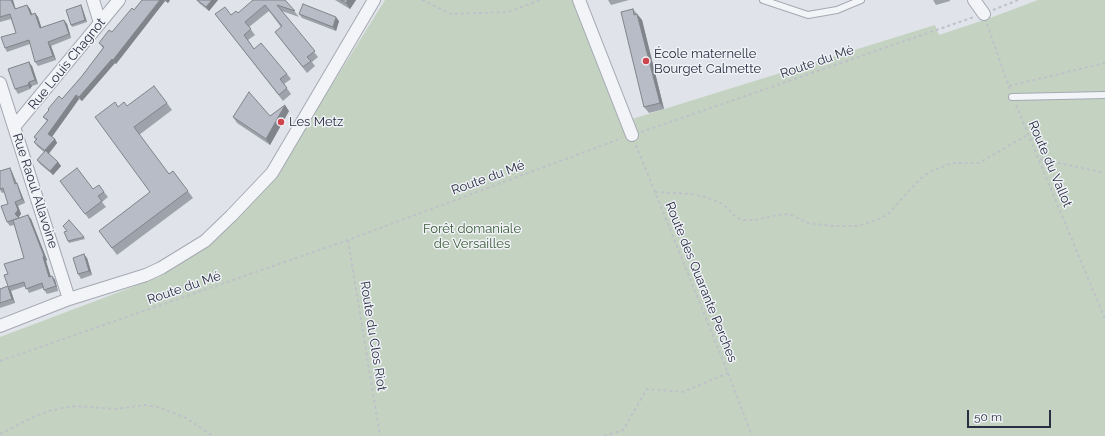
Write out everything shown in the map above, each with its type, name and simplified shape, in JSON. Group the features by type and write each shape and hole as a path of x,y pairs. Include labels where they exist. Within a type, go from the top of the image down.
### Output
{"street":[{"path":"93,0 100,23"},
{"name":"Rue Louis Chagnot","path":"14,127 119,0"},
{"path":"0,326 69,299 146,275 161,268 204,241 231,216 272,172 374,0"},
{"path":"579,0 632,135"},
{"path":"974,0 984,14"},
{"name":"Rue Raoul Allavoine","path":"0,83 69,299"}],"lane":[{"path":"763,0 808,15 837,10 861,0"},
{"path":"1012,97 1105,95"}],"path":[{"path":"422,0 451,14 508,12 540,0"},
{"path":"998,7 1018,0"},
{"name":"Route du Mé","path":"0,361 348,240 632,135 984,14"},
{"name":"Route du Vallot","path":"984,14 1012,97 1029,134 1105,319"},
{"path":"1009,86 1105,63"},
{"path":"655,192 706,196 723,204 737,218 744,220 754,220 783,214 800,218 808,223 833,226 857,226 880,219 888,214 921,178 932,171 952,163 979,163 1029,134"},
{"name":"Route des Quarante Perches","path":"632,135 752,436"},
{"path":"1039,159 1105,173"},
{"name":"Route du Clos Riot","path":"348,240 380,436"},
{"path":"604,436 623,430 647,390 683,392 728,373"},
{"path":"0,434 35,416 63,408 76,406 115,409 145,405 158,407 186,418 213,436"}],"green space":[{"name":"Forêt domaniale de Versailles","path":"385,0 586,0 632,119 935,25 939,35 1038,0 1105,0 1105,436 0,436 0,337 159,277 202,250 275,176"}],"building":[{"path":"0,0 11,0 15,9 27,5 31,15 35,13 40,28 64,20 69,34 48,42 53,56 35,62 29,40 5,48 1,37 16,33 10,14 0,17"},
{"path":"142,0 160,0 113,60 112,59 79,97 76,95 48,134 55,139 45,150 58,162 50,171 37,160 45,151 34,142 37,139 34,137 48,120 43,117 59,96 62,99 104,47 99,43 109,30 112,32 132,8 134,10"},
{"path":"197,0 212,0 206,7"},
{"path":"253,0 285,0 295,11 277,5 315,51 307,57 311,61 303,67 275,32 282,26 265,5 245,22 251,29 244,35 254,49 261,43 287,74 280,79 287,88 279,95 215,14 225,7 231,15 236,11 238,13"},
{"path":"341,0 348,0 346,3"},
{"path":"303,4 336,17 333,27 299,14"},
{"path":"81,5 85,20 71,25 66,10"},
{"path":"633,9 634,15 637,14 660,103 644,107 621,12"},
{"path":"29,62 35,80 29,82 28,85 15,89 8,69"},
{"path":"154,86 167,103 134,127 169,174 173,171 188,191 112,248 99,231 150,192 95,117 115,102 118,107 124,102 127,106"},
{"path":"249,92 270,116 285,105 266,139 233,117"},
{"path":"10,168 22,199 15,202 18,210 15,214 19,218 7,222 1,206 8,204 3,188 0,189 0,171"},
{"path":"77,168 93,189 99,185 104,192 98,196 102,201 85,214 60,181"},
{"path":"28,215 44,256 43,257 49,277 52,276 56,286 44,290 42,283 26,289 24,282 8,287 12,299 0,303 0,289 8,286 4,275 8,274 4,264 24,258 13,220"},
{"path":"69,220 84,237 68,241 64,232 67,231 63,226"},
{"path":"84,254 89,271 78,274 73,258"}],"place":[{"name":"École maternelle Bourget Calmette","path":"646,61"},
{"name":"Les Metz","path":"281,122"}]}
